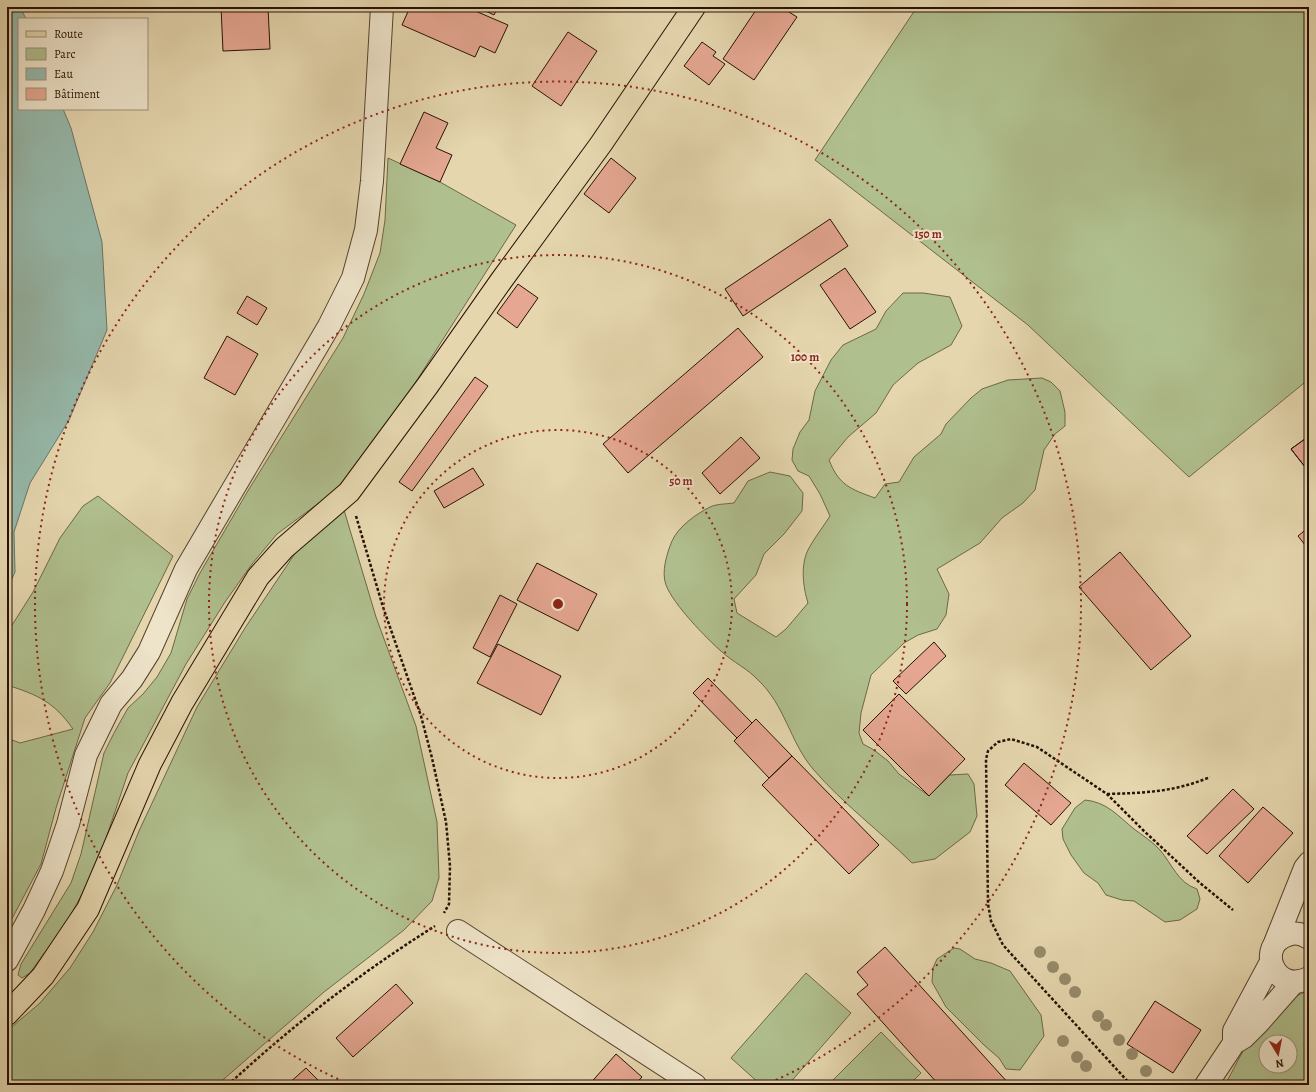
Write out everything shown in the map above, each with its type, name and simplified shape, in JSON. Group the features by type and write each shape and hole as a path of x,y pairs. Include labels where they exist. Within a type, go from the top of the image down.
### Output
{"main road":[{"path":"7,1014 43,976 88,909 150,764 182,703 258,577 284,548 349,492 428,385 506,274 601,144 694,7"}],"street":[{"path":"7,960 34,910 52,871 68,824 86,755 111,704 132,679 149,652 186,570 329,326 353,278 366,230 372,181 382,7"},
{"path":"1302,980 1279,976 1273,953 1309,862"},
{"path":"458,931 695,1085"},
{"path":"1234,1043 1234,1032 1280,939 1292,933 1309,938"},
{"path":"1206,1085 1234,1043 1244,1037 1302,980"}],"path":[{"path":"349,492 384,607 421,716 432,758 446,822 450,866 449,904 442,915"},
{"path":"1131,1085 1003,946 991,921 988,904 986,809 986,759 988,751 998,742 1011,739 1036,747 1107,794 1194,878 1233,910"},
{"path":"1107,794 1167,790 1188,786 1210,777"},
{"path":"228,1085 278,1039 329,999 401,948 436,925 458,931"}],"green space":[{"path":"917,7 1309,7 1309,379 1189,477 1028,325 815,160"},
{"path":"388,158 440,182 516,225 410,391 351,474 335,491 277,534 252,564 225,602 186,664 128,773 96,868 68,920 30,973 22,978 18,975 21,964 71,883 81,854 104,753 114,733 128,708 143,694 157,677 171,653 187,599 200,573 249,489 343,338 364,294 380,253 385,220"},
{"path":"903,293 923,293 950,297 962,326 951,345 918,363 893,385 876,413 848,437 829,460 841,481 846,485 875,498 885,484 899,482 914,457 941,434 946,424 971,398 982,389 1008,380 1042,378 1051,382 1060,391 1065,412 1065,426 1055,434 1044,450 1035,490 1023,503 1002,518 980,543 937,569 949,594 946,615 937,629 918,635 904,643 871,675 861,713 859,733 863,744 874,750 888,761 899,774 929,796 950,775 968,774 974,784 977,816 970,832 935,859 912,863 849,806 813,769 798,747 781,712 767,690 754,676 726,656 691,621 670,593 666,585 664,574 672,541 678,531 693,517 712,506 734,503 748,481 770,472 790,476 803,493 802,511 784,534 764,554 756,575 734,599 737,613 776,637 786,629 808,603 803,576 804,561 809,548 830,516 820,494 809,476 798,471 792,460 793,449 800,432 809,420 815,391 831,360 843,345 876,329 886,311"},
{"path":"98,496 173,556 110,683 85,718 56,808 41,864 7,928 7,738 20,743 73,729 52,706 28,692 7,685 7,633 33,592 60,538 83,506"},
{"path":"344,510 376,617 416,726 437,822 439,878 432,901 404,930 324,992 217,1085 7,1085 7,1031 40,1003 70,968 93,932 117,885 139,831 197,707 245,628 296,552"},
{"path":"1085,800 1093,801 1112,810 1157,847 1180,878 1190,886 1197,889 1200,899 1197,909 1180,920 1165,922 1134,901 1122,900 1106,895 1098,883 1084,873 1071,855 1063,839 1062,829 1075,808"},
{"path":"954,948 960,949 975,959 991,963 1010,971 1041,1015 1044,1036 1020,1070 1006,1069 999,1058 946,1007 932,982 933,968 937,959"},
{"path":"806,973 851,1013 788,1085 761,1085 731,1058"},
{"path":"1309,990 1309,1085 1225,1085 1243,1051 1260,1031 1292,998"},
{"path":"881,1032 921,1073 909,1085 828,1085"}],"water":[{"path":"7,7 20,7 26,18 18,18 18,110 63,110 71,128 102,242 107,330 69,420 30,483 14,532 15,572 7,590"}],"building":[{"path":"221,7 268,7 270,49 223,51"},
{"path":"410,7 466,7 508,25 495,53 480,46 475,57 402,25"},
{"path":"477,7 498,7 494,15"},
{"path":"758,7 781,7 797,17 754,80 723,59"},
{"path":"568,32 597,51 561,106 532,86"},
{"path":"702,42 716,52 713,56 725,64 709,85 684,66"},
{"path":"424,112 448,123 436,148 452,155 440,182 400,164"},
{"path":"611,158 636,178 609,213 584,194"},
{"path":"830,219 848,246 743,316 725,289"},
{"path":"845,268 876,312 850,329 820,285"},
{"path":"518,284 538,298 517,328 497,313"},
{"path":"247,296 267,308 257,325 237,313"},
{"path":"738,328 763,357 628,473 603,444"},
{"path":"227,336 258,354 235,395 204,378"},
{"path":"475,377 488,386 412,491 399,482"},
{"path":"1309,436 1309,472 1291,449"},
{"path":"1309,436 1309,472 1291,449"},
{"path":"741,437 760,458 720,494 702,473"},
{"path":"473,468 484,485 444,508 434,491"},
{"path":"1309,527 1309,550 1298,536"},
{"path":"1120,552 1191,636 1151,670 1079,587"},
{"path":"537,563 597,594 578,631 517,600"},
{"path":"500,595 517,604 490,657 473,648"},
{"path":"934,642 946,656 906,694 893,681"},
{"path":"498,644 561,676 541,715 477,683"},
{"path":"708,678 752,723 737,738 693,693"},
{"path":"899,694 965,759 929,796 863,730"},
{"path":"756,719 792,756 769,778 734,741"},
{"path":"792,756 879,845 849,874 762,785"},
{"path":"1024,763 1071,803 1051,825 1005,785"},
{"path":"1233,789 1254,809 1207,854 1187,836"},
{"path":"1263,807 1293,833 1248,883 1219,856"},
{"path":"885,947 1010,1085 939,1085 857,994 868,985 857,972"},
{"path":"396,984 413,1003 353,1057 336,1038"},
{"path":"1155,1001 1201,1030 1173,1073 1127,1044"},
{"path":"616,1054 642,1077 635,1085 589,1085"},
{"path":"306,1068 323,1085 287,1085"}]}
